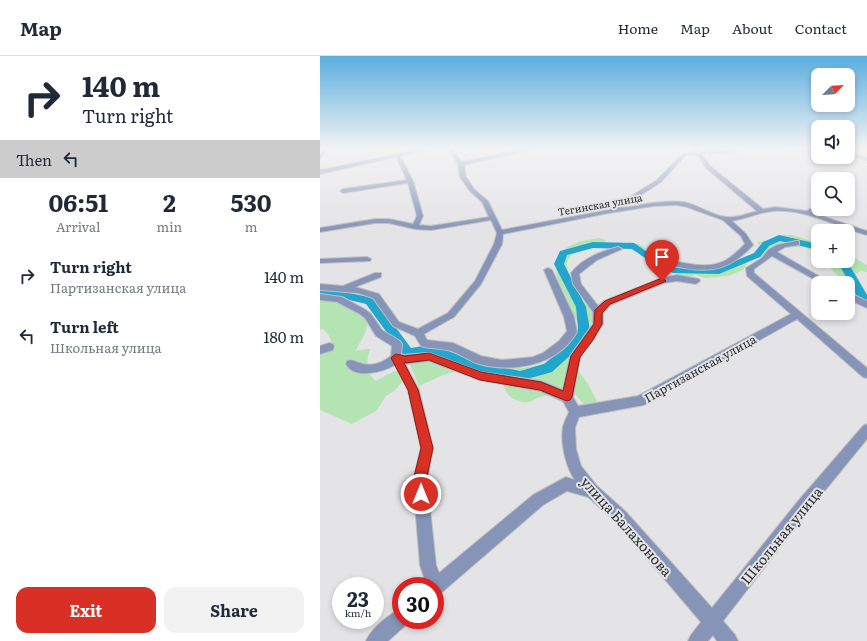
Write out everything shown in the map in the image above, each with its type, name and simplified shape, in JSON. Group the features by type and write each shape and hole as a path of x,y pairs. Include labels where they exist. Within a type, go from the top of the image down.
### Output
{"street":[{"path":"407,175 420,216 415,227"},
{"path":"418,333 451,315 478,282 498,244 500,233 485,201 472,190 463,175"},
{"path":"611,211 659,181 664,175"},
{"path":"718,175 761,211"},
{"path":"343,191 410,181"},
{"name":"Тегинская улица","path":"500,233 611,211 644,206 682,204 693,206 725,219 744,235 749,245 728,263 708,267 692,267 668,262"},
{"path":"725,219 738,218 761,211 776,209 807,214 867,233"},
{"path":"807,214 811,211"},
{"path":"320,230 375,221 389,221 415,227 449,226 493,218"},
{"path":"796,243 784,243 778,246 765,259 750,268 750,274 867,374"},
{"path":"567,397 575,356 590,338 598,324 598,312 577,284 575,273 582,266 600,255 618,249"},
{"path":"771,252 814,276"},
{"path":"320,261 367,259"},
{"path":"320,287 359,290 376,296 396,324 418,333 424,343 453,347 479,360 502,364 533,361 547,356 562,344 572,332 569,317 548,270"},
{"path":"344,289 378,275"},
{"path":"598,312 607,302 662,281 677,278 696,281"},
{"path":"320,297 326,296 339,299 368,316 379,333 397,344 401,362 413,390 427,448 420,481 428,565 432,577"},
{"path":"855,299 867,305"},
{"name":"Партизанская улица","path":"575,412 640,401 797,315"},
{"path":"351,364 357,368 373,370 401,362 429,357 480,376 541,386 567,397 575,412"},
{"name":"улица Балахонова","path":"575,412 569,428 570,449 575,469 592,491 621,517 729,641"},
{"name":"Школьная улица","path":"697,641 804,505 867,430"},
{"path":"444,580 538,500 566,484 592,491"},
{"path":"374,641 392,626"}],"green space":[{"path":"779,235 792,235 811,241 811,250 802,247 778,246 761,259 757,257 755,253 761,247 757,242 770,240"},
{"path":"600,238 605,240 605,246 577,252 572,255 567,264 568,277 564,281 567,290 574,298 590,307 593,313 595,322 591,324 584,323 576,320 573,315 558,280 556,267 558,259 567,247 582,241"},
{"path":"629,242 639,244 645,248 642,249 645,252 671,266 687,270 697,271 717,269 734,264 740,259 744,259 747,264 743,270 728,276 706,278 696,275 684,278 661,265 646,254 634,251 628,247"},
{"path":"855,258 867,265 867,272 861,271 856,274 865,290 867,300 859,297 855,288 855,276 838,276 830,268 855,268"},
{"path":"332,298 367,316 368,321 366,330 355,351 370,349 368,369 375,381 395,371 400,372 403,381 394,391 386,396 376,411 352,424 320,410 320,353 334,347 328,334 323,329 320,330 320,299"},
{"path":"582,331 588,336 575,354 577,369 588,384 597,401 592,406 586,407 575,394 553,394 540,397 530,402 521,402 517,401 507,393 501,374 503,369 535,366 550,361 563,352"},
{"path":"430,360 458,371 443,375 419,386 410,365 412,362"}],"waterway":[{"path":"320,290 370,301 408,353 434,349 470,366 520,376 548,368 570,349 584,330 581,307 559,264 563,253 593,245 634,246 661,265 676,271 719,271 757,255 766,244 779,238 811,245"},
{"path":"846,268 862,296 867,300"}],"route":[{"path":"421,494 420,481 427,448 413,390 396,358 405,360 429,357 480,376 541,386 567,397 575,356 590,338 598,324 598,312 607,302 662,281"}]}
